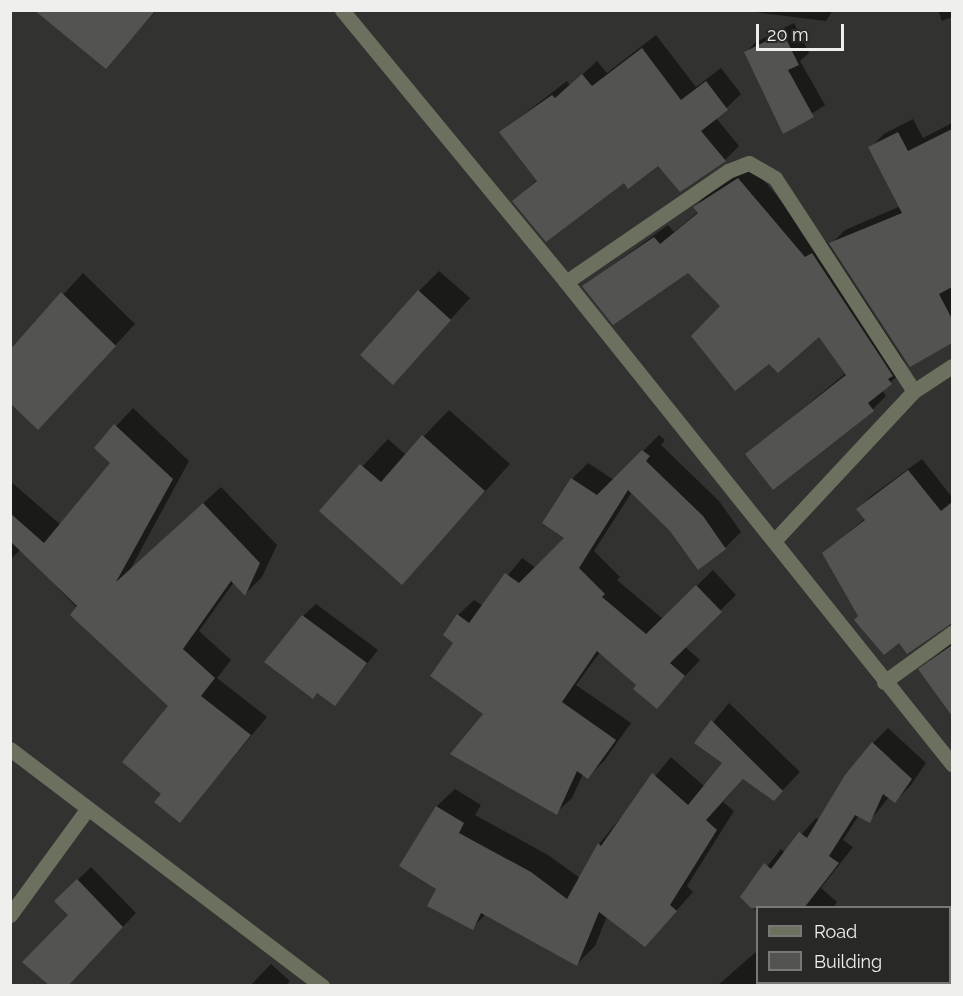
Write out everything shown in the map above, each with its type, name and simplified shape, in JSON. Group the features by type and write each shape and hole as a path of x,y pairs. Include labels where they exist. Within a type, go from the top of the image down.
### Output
{"street":[{"path":"342,10 566,282 884,682 952,764"},
{"path":"566,282 728,171 749,163 775,178 914,391"},
{"path":"774,541 914,391 952,366"},
{"path":"884,682 952,633"},
{"path":"10,749 322,986"},
{"path":"10,915 88,808"}],"building":[{"path":"34,10 156,10 106,69"},
{"path":"783,33 799,65 788,70 814,117 783,134 744,52"},
{"path":"642,48 681,100 706,81 728,110 701,131 726,161 680,192 658,166 628,189 624,183 546,242 512,201 537,181 499,132 552,95 555,98 582,74 592,86"},
{"path":"952,129 952,287 939,294 952,319 952,343 910,367 829,243 902,213 868,147 898,132 908,151"},
{"path":"738,178 805,257 812,253 893,376 888,379 892,384 868,403 874,411 773,490 745,454 846,375 819,337 778,373 769,364 735,391 691,336 720,306 688,273 613,325 582,286 654,237 660,244 698,213 693,207"},
{"path":"418,290 451,320 393,385 360,355"},
{"path":"61,292 116,346 38,430 10,403 10,350"},
{"path":"114,424 173,479 116,582 203,503 260,563 245,596 231,581 183,649 215,678 201,696 251,735 180,823 154,802 161,794 122,762 168,706 70,615 77,606 10,541 10,513 44,543 110,463 94,448"},
{"path":"422,435 485,491 402,585 319,511 360,464 381,482"},
{"path":"642,450 650,456 646,461 703,516 726,549 698,570 670,531 628,490 579,568 605,594 602,597 646,634 696,585 722,612 670,663 685,676 657,709 633,689 636,685 597,651 562,702 616,740 588,779 577,771 557,815 450,754 483,714 430,676 453,643 443,635 457,614 469,623 505,573 519,583 564,538 542,523 571,478 597,495"},
{"path":"908,470 941,511 952,502 952,623 907,654 899,643 884,655 854,620 858,616 822,553 865,520 856,509"},
{"path":"302,615 367,663 335,706 317,693 313,699 264,662"},
{"path":"952,645 952,716 918,669"},
{"path":"711,720 783,791 774,801 743,779 706,820 717,830 670,905 677,911 645,947 599,912 577,966 481,913 473,930 427,906 436,889 399,866 436,806 464,823 459,833 531,872 567,899 598,843 601,846 652,773 688,805 722,763 694,743"},
{"path":"872,742 912,779 895,803 883,794 870,823 855,815 829,856 839,863 806,906 756,906 756,908 751,908 740,897 764,863 771,869 799,832 807,838 845,775"},
{"path":"77,879 123,927 68,986 50,986 22,962 68,915 54,901"}]}
